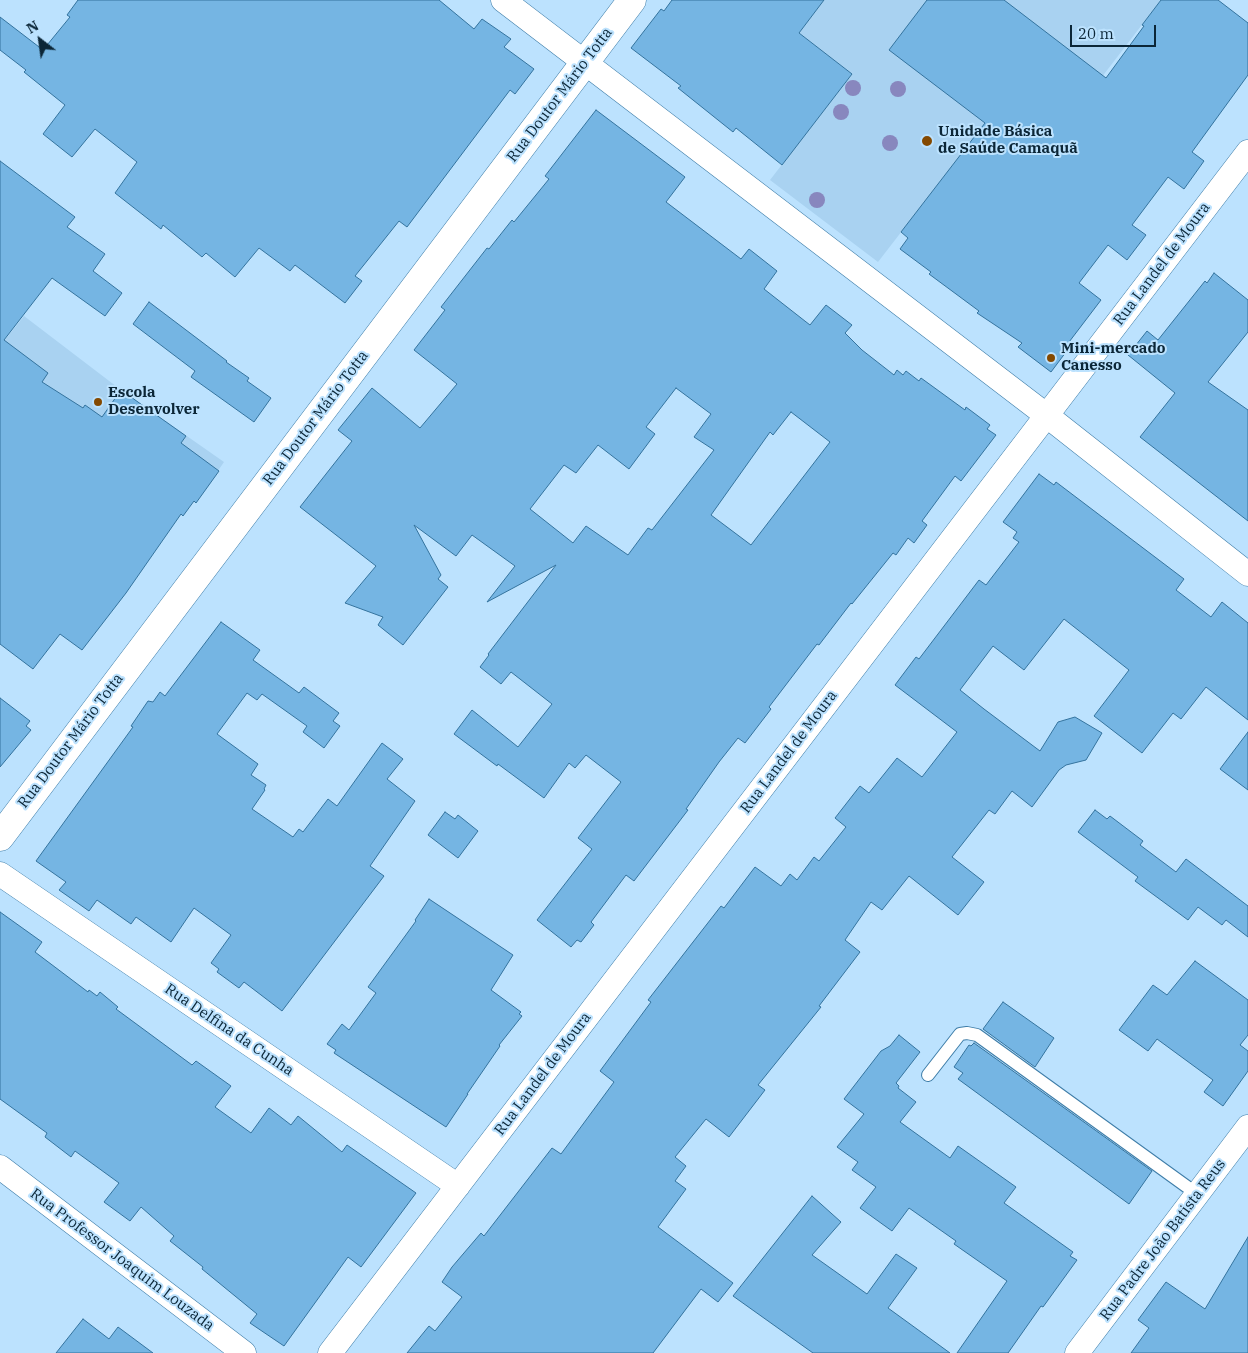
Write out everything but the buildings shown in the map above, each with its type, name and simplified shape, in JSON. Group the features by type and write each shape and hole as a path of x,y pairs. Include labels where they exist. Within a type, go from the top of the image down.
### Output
{"street":[{"path":"503,0 1046,415 1248,574"},
{"name":"Rua Doutor Mário Totta","path":"3,826 632,0"},
{"name":"Rua Landel de Moura","path":"330,1353 1248,152"},
{"name":"Rua Delfina da Cunha","path":"0,874 458,1186"},
{"name":"Rua Padre João Batista Reus","path":"1077,1353 1248,1127"},
{"name":"Rua Professor Joaquim Louzada","path":"0,1167 244,1353"}],"lane":[{"path":"928,1075 960,1034 977,1035 1197,1194"}],"shaded area":[{"name":"Unidade Básica de Saúde Camaquã","path":"824,0 1161,0 1012,194 960,156 878,262 770,180 852,74 799,33"},
{"name":"Escola Desenvolver","path":"24,316 121,390 224,462 196,503 32,384 0,346"}],"place":[{"name":"Unidade Básica de Saúde Camaquã","path":"927,141"},
{"name":"Mini-mercado Canesso","path":"1051,358"},
{"name":"Escola Desenvolver","path":"98,402"}]}
